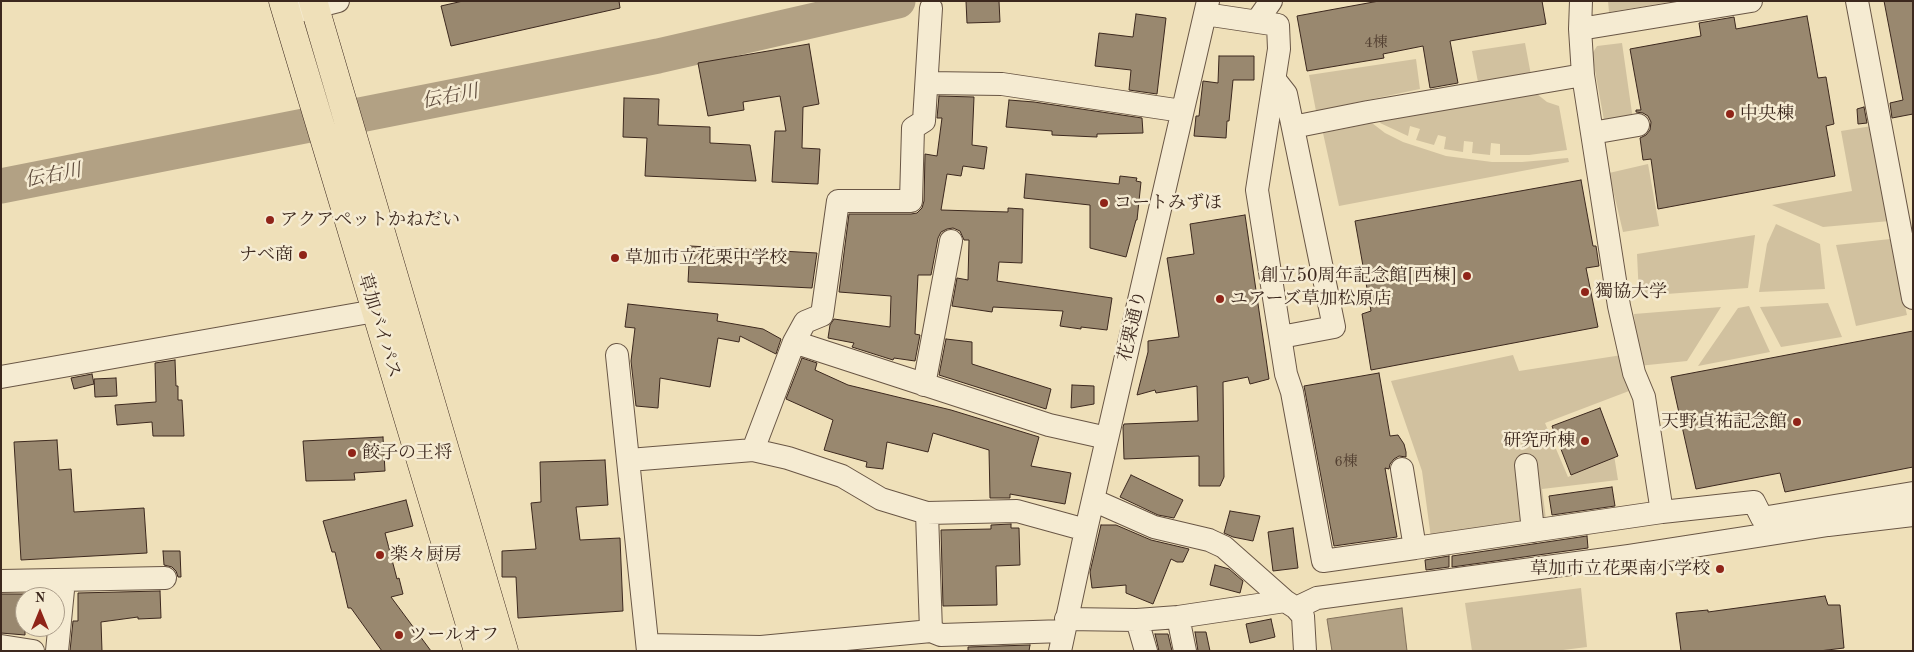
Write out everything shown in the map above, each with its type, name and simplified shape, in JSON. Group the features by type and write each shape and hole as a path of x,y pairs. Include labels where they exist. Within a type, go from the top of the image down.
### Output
{"highway":[{"name":"草加バイパス","path":"322,3 340,89 504,651"},
{"name":"草加バイパス","path":"285,8 478,651"}],"street":[{"path":"1257,21 1271,1"},
{"path":"1581,1 1580,29 1592,133 1620,306 1634,373 1644,397 1662,512"},
{"path":"1580,29 1751,1"},
{"path":"1857,1 1913,298"},
{"path":"285,8 322,3"},
{"path":"753,450 794,342 805,322 822,315 838,201 911,201 914,128 924,121 932,8"},
{"path":"1207,8 1257,21 1278,24 1279,49 1258,190 1281,337 1323,562 1662,512 1754,502 1762,518 1913,492"},
{"name":"花栗通り","path":"1063,634 1207,8"},
{"path":"1293,127 1368,112 1584,75"},
{"path":"1275,80 1286,94 1334,326 1281,337"},
{"path":"927,83 1002,84 1182,111"},
{"path":"1592,133 1638,125"},
{"path":"924,384 951,241"},
{"path":"1,377 375,312"},
{"path":"794,342 1049,425 1107,438"},
{"path":"617,355 648,648 761,647 931,631 941,635 1063,634 1137,620 1290,604 1317,598 1629,556 1828,525 1913,515"},
{"path":"629,460 753,450 788,458 842,476 881,499 927,513 1017,512 1086,530"},
{"path":"1526,465 1533,531"},
{"path":"1402,470 1415,548"},
{"path":"1093,500 1154,528 1209,540 1224,547 1303,616 1305,651"},
{"path":"927,513 931,631"},
{"path":"1,581 165,578"},
{"path":"57,651 64,580"},
{"path":"1178,617 1185,651"},
{"path":"1137,620 1146,651"},
{"path":"1,646 33,651"}],"shaded area":[{"path":"1608,1 1676,1 1609,12"},
{"path":"1525,43 1531,75 1478,82 1472,51"},
{"path":"1622,43 1633,120 1605,126 1592,54 1597,46"},
{"path":"1416,59 1420,89 1316,111 1309,75"},
{"path":"1537,94 1547,102 1559,106 1567,150 1529,155 1500,155 1500,144 1491,143 1490,155 1472,153 1473,142 1464,141 1463,152 1444,149 1446,137 1438,135 1434,145 1416,140 1420,129 1410,126 1408,136 1380,123 1381,121"},
{"path":"1372,123 1385,133 1403,142 1446,156 1492,162 1522,162 1568,158 1569,162 1339,206 1323,133"},
{"path":"1872,126 1890,221 1823,227 1772,205 1852,191 1841,131"},
{"path":"1648,164 1659,226 1623,232 1609,173"},
{"path":"1776,224 1820,244 1825,289 1759,292 1767,244"},
{"path":"1755,235 1748,288 1639,296 1637,254"},
{"path":"1890,239 1907,315 1856,326 1836,245"},
{"path":"1828,303 1842,337 1781,347 1760,307"},
{"path":"1749,306 1770,352 1698,366 1738,308"},
{"path":"1721,307 1687,361 1638,366 1634,314"},
{"path":"1513,355 1519,371 1622,355 1629,391 1545,423 1568,477 1614,455 1618,480 1542,489 1546,519 1431,538 1422,471 1391,381"},
{"path":"1581,588 1587,647 1555,651 1472,651 1465,603"},
{"path":"1402,608 1407,651 1332,651 1327,619"}],"building":[{"path":"463,1 619,1 620,8 451,46 441,6"},
{"path":"966,1 999,1 1000,22 967,23"},
{"path":"1379,1 1542,1 1546,24 1450,41 1458,83 1430,88 1423,46 1383,54 1384,58 1307,71 1297,16"},
{"path":"1884,1 1913,1 1913,114 1892,118 1890,103 1903,100"},
{"path":"1136,14 1166,18 1157,94 1129,90 1131,70 1095,66 1099,33 1133,37"},
{"name":"中央棟","path":"1807,16 1818,78 1826,77 1834,124 1826,126 1835,176 1658,209 1651,159 1643,160 1640,138 1650,130 1651,122 1648,116 1636,112 1636,110 1641,110 1630,49 1701,36 1699,23 1734,17 1736,29"},
{"path":"809,44 819,104 803,107 802,148 820,149 818,184 772,182 775,131 786,131 780,96 743,102 744,110 708,116 698,63"},
{"path":"1219,56 1254,56 1254,80 1233,80 1226,138 1194,136 1196,116 1199,116 1203,81 1218,83"},
{"path":"939,96 974,97 972,145 987,147 984,169 963,166 961,176 947,174 941,210 1008,212 1008,208 1023,209 1022,263 999,262 997,281 1112,298 1107,330 1060,326 1063,311 993,307 992,312 952,306 957,278 968,280 969,240 964,240 960,231 953,228 941,232 938,238 931,275 918,275 915,334 920,335 915,361 894,358 893,360 852,347 854,343 828,338 830,325 834,319 890,327 891,296 839,292 849,214 911,214 917,213 922,208 924,201 925,154 937,156 942,118 937,118"},
{"path":"624,98 659,99 658,125 710,127 710,143 750,145 756,181 645,176 647,138 623,137"},
{"path":"1009,100 1142,118 1143,133 1097,134 1097,137 1052,135 1052,131 1006,127"},
{"path":"1864,107 1867,123 1858,124 1857,109"},
{"name":"コートみずほ","path":"1026,174 1119,184 1120,176 1137,178 1136,181 1141,182 1137,220 1126,257 1090,248 1090,205 1024,198"},
{"name":"創立50周年記念館[西棟]","path":"1581,180 1593,246 1596,246 1599,266 1586,268 1598,327 1371,370 1362,314 1371,311 1355,221"},
{"path":"1245,215 1269,379 1250,384 1248,377 1223,382 1224,477 1220,486 1199,486 1199,456 1124,459 1123,427 1124,424 1198,421 1197,386 1156,393 1155,390 1137,395 1148,352 1148,341 1179,337 1167,258 1194,254 1190,224"},
{"path":"690,246 817,253 812,288 688,282"},
{"path":"628,304 718,314 717,321 763,329 781,339 776,354 740,336 739,342 718,338 710,387 660,378 658,408 636,406 631,361 635,328 625,327"},
{"name":"天野貞祐記念館","path":"1913,331 1913,467 1785,492 1780,473 1696,489 1671,377"},
{"path":"946,339 972,342 972,364 1051,389 1046,409 939,375"},
{"path":"802,358 817,363 815,370 848,385 951,410 1039,437 1031,466 1071,473 1065,504 1010,494 1010,498 990,498 989,450 933,433 928,452 887,442 883,469 866,467 867,462 824,450 833,420 786,399"},
{"path":"175,360 178,400 182,400 184,436 153,436 152,422 117,425 115,405 156,402 155,363"},
{"path":"1379,373 1390,436 1398,435 1404,444 1406,452 1406,457 1399,456 1390,464 1389,469 1385,468 1397,537 1334,546 1304,386"},
{"path":"92,374 94,384 74,389 71,378"},
{"path":"116,378 117,396 95,397 94,379"},
{"path":"1072,385 1094,386 1094,404 1071,408"},
{"name":"研究所棟","path":"1600,408 1618,456 1571,475 1552,426"},
{"path":"383,437 385,471 354,473 355,480 306,481 303,441"},
{"path":"57,440 59,470 71,469 74,512 144,508 147,553 21,560 14,442"},
{"path":"605,460 608,505 576,507 580,540 620,538 623,611 518,618 516,577 502,577 502,551 536,549 531,503 541,502 540,462"},
{"path":"1131,475 1183,500 1174,518 1158,515 1120,497"},
{"path":"1612,487 1615,506 1552,515 1549,496"},
{"path":"406,500 413,526 385,533 397,579 399,578 403,594 391,597 431,651 382,651 351,608 348,608 335,552 332,552 323,521"},
{"path":"1230,511 1260,516 1253,541 1224,533"},
{"path":"1011,524 1011,528 1019,528 1020,565 996,566 997,605 943,606 941,530 991,529 991,525"},
{"path":"1101,525 1116,525 1151,540 1189,549 1183,562 1171,559 1153,604 1126,593 1126,585 1092,588 1090,572"},
{"path":"1293,528 1298,568 1273,571 1268,532"},
{"path":"1587,536 1588,548 1452,567 1452,556"},
{"path":"163,551 180,551 181,577 178,577 172,567 164,565"},
{"path":"1449,556 1449,567 1426,570 1425,560"},
{"path":"1215,565 1229,569 1243,581 1240,593 1210,585"},
{"path":"160,591 161,618 138,619 138,617 101,622 102,651 70,651 73,621 78,621 78,593"},
{"path":"1,594 15,594 15,634 1,633"},
{"path":"1825,596 1828,605 1840,605 1844,648 1819,651 1681,651 1676,613 1708,610 1708,612"},
{"path":"1271,619 1275,637 1250,643 1246,624"},
{"path":"1195,632 1206,632 1210,651 1198,651"},
{"path":"1155,634 1168,634 1172,651 1159,651"},
{"path":"1030,645 1029,651 968,651 968,647"}],"waterway":[{"name":"伝右川","path":"1,186 658,56 898,1"}],"place":[{"name":"中央棟","path":"1730,114"},
{"name":"コートみずほ","path":"1104,203"},
{"name":"アクアペットかねだい","path":"270,220"},
{"name":"ナベ商","path":"303,255"},
{"name":"草加市立花栗中学校","path":"615,258"},
{"name":"創立50周年記念館[西棟]","path":"1467,276"},
{"name":"獨協大学","path":"1585,292"},
{"name":"ユアーズ草加松原店","path":"1220,299"},
{"name":"天野貞祐記念館","path":"1797,422"},
{"name":"研究所棟","path":"1585,441"},
{"name":"餃子の王将","path":"352,453"},
{"name":"楽々厨房","path":"380,555"},
{"name":"草加市立花栗南小学校","path":"1720,569"},
{"name":"ツールオフ","path":"399,635"}]}
